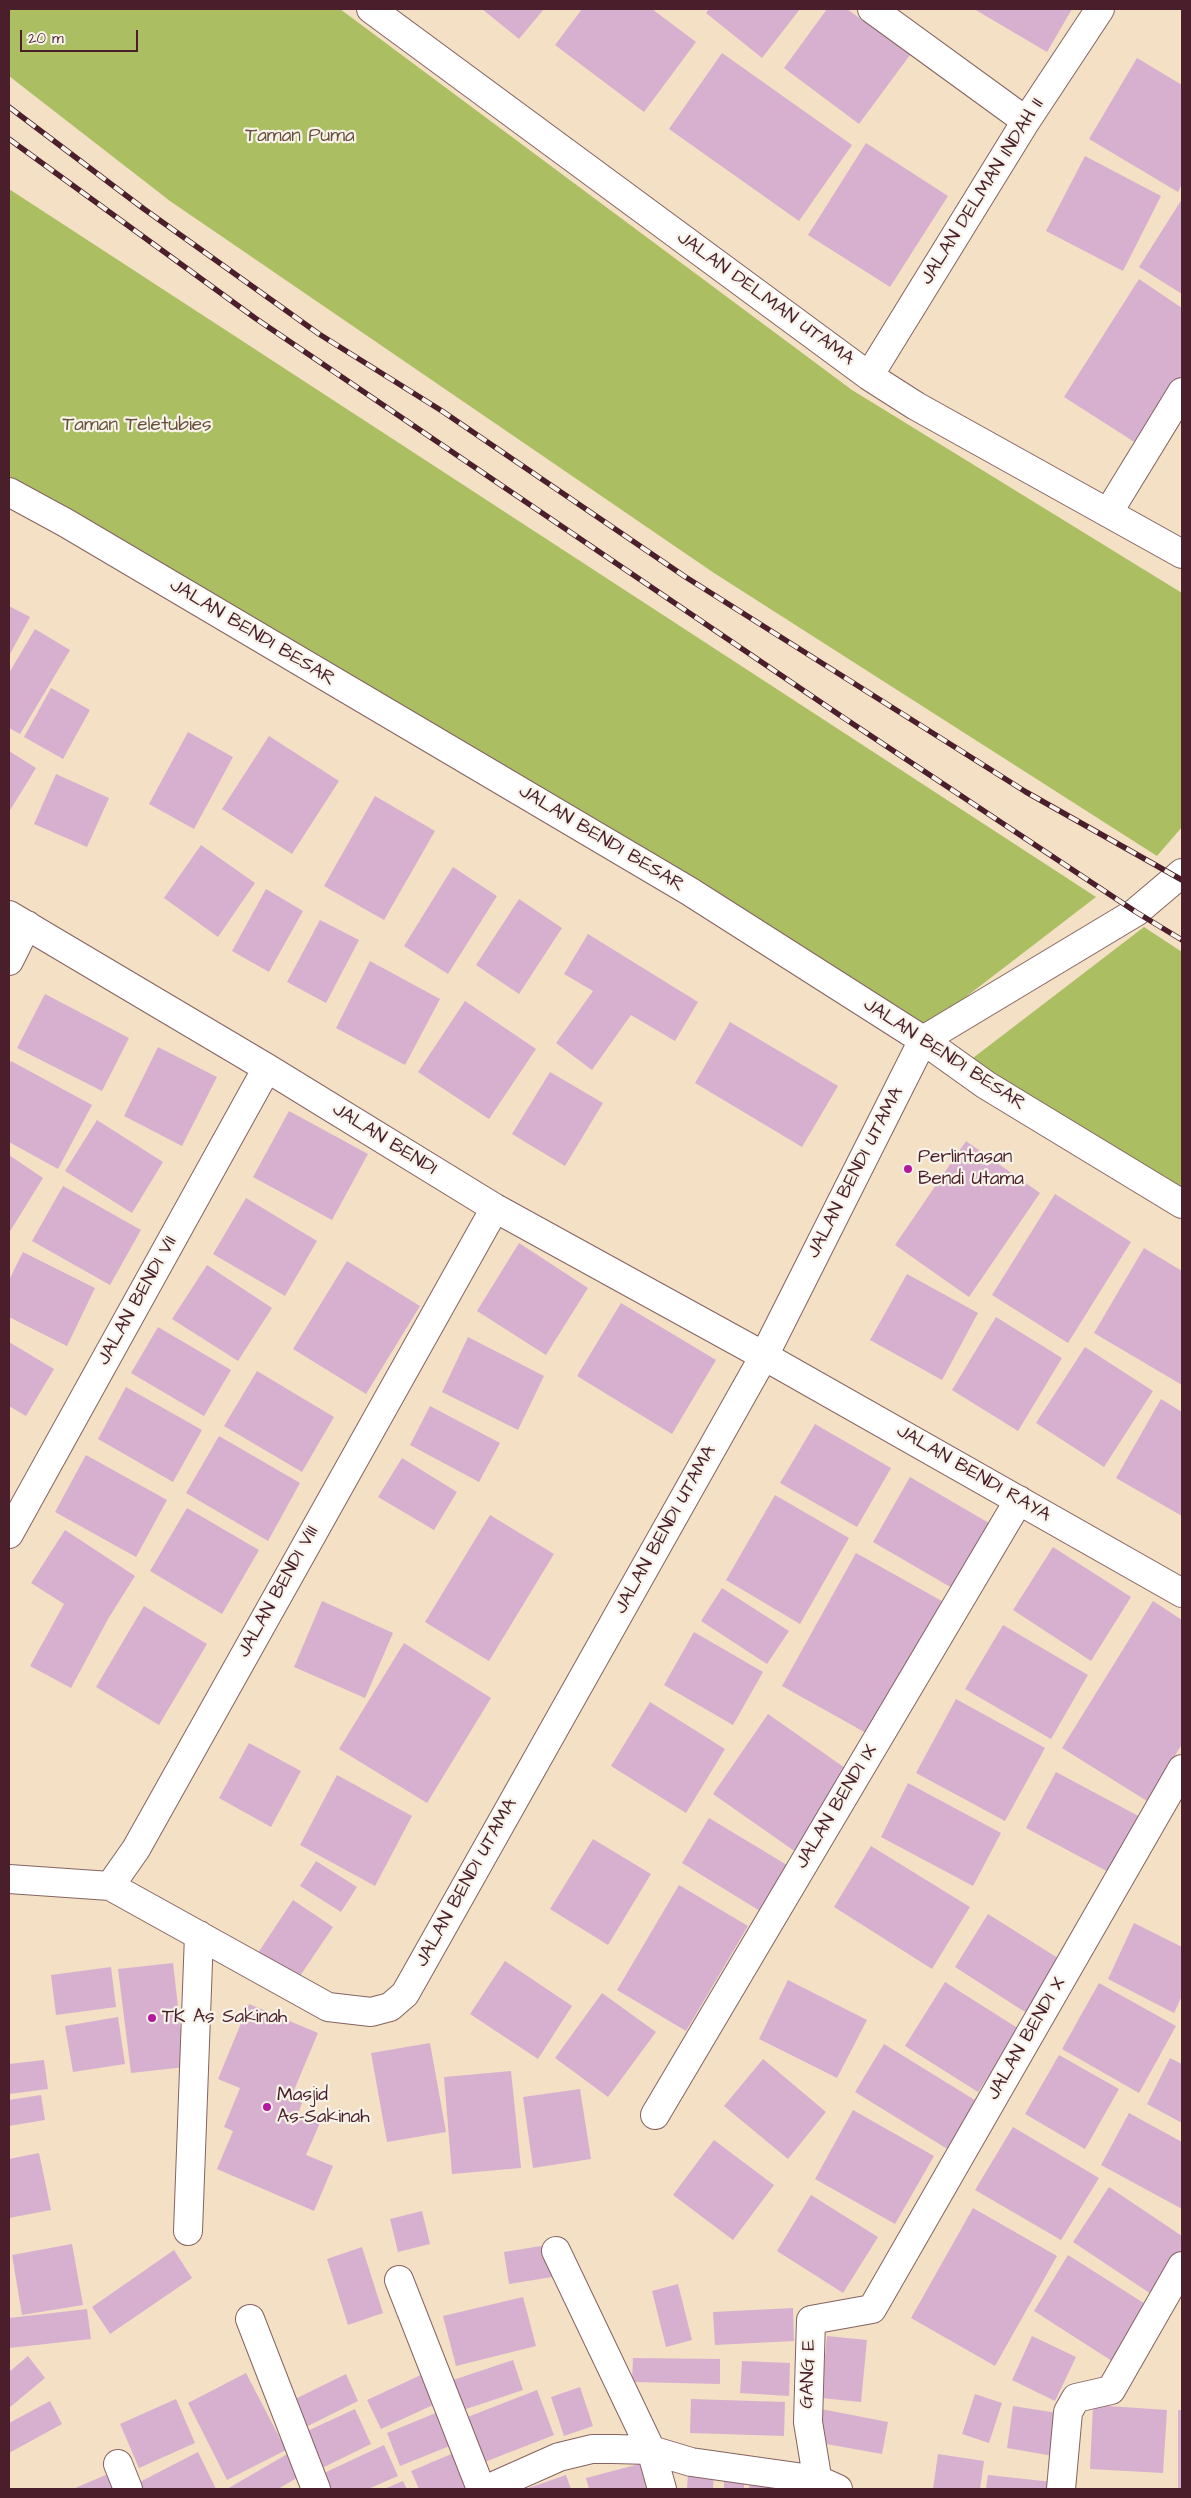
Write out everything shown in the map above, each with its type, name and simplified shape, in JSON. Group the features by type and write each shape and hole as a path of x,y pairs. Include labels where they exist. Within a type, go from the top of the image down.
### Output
{"street":[{"name":"JALAN DELMAN UTAMA","path":"371,9 869,376 916,406 1182,554"},
{"path":"872,9 1026,121"},
{"name":"JALAN DELMAN INDAH II","path":"869,376 1026,121 1100,9"},
{"path":"1108,513 1182,392"},
{"name":"JALAN BENDI BESAR","path":"9,492 75,528 689,891 922,1040 986,1085 1182,1204"},
{"path":"922,1040 1136,912 1182,873"},
{"path":"9,961 18,920"},
{"name":"JALAN BENDI","path":"18,920 267,1068 495,1208 764,1356"},
{"name":"JALAN BENDI UTAMA","path":"110,1886 328,2006 371,2012 390,2007 405,1994 764,1356 922,1040"},
{"name":"JALAN BENDI VII","path":"9,1534 267,1068"},
{"name":"JALAN BENDI VIII","path":"110,1886 136,1849 495,1208"},
{"name":"JALAN BENDI RAYA","path":"764,1356 1182,1594"},
{"name":"JALAN BENDI IX","path":"656,2115 1018,1500"},
{"name":"JALAN BENDI X","path":"872,2309 1182,1769"},
{"path":"9,1879 110,1886"},
{"path":"188,2231 199,1935"},
{"path":"556,2251 651,2450 662,2489"},
{"path":"1061,2489 1068,2412 1076,2398 1111,2390 1182,2266"},
{"path":"398,2280 481,2489"},
{"name":"GANG E","path":"825,2486 808,2422 811,2320 872,2309"},
{"path":"250,2319 316,2489"},
{"path":"487,2489 559,2457 592,2449 651,2450 691,2462 825,2486"},
{"path":"118,2464 128,2489"}],"green space":[{"name":"Taman Puma","path":"9,9 340,9 852,390 1182,593 1182,827 1157,856 714,573 170,201 9,76"},
{"name":"Taman Teletubies","path":"9,189 1096,897 911,1039 9,499"},
{"path":"1144,927 1182,952 1182,1196 956,1071"}],"building":[{"path":"482,9 544,9 519,39"},
{"path":"582,9 652,9 696,42 644,112 555,45"},
{"path":"709,9 800,9 762,58 706,13"},
{"path":"827,9 847,9 910,55 859,124 784,68"},
{"path":"974,9 1072,9 1047,52"},
{"path":"722,53 852,145 799,221 669,129"},
{"path":"1137,58 1182,85 1182,184 1178,192 1089,139"},
{"path":"866,143 948,196 890,287 808,235"},
{"path":"1085,156 1161,196 1123,271 1046,231"},
{"path":"1182,199 1182,294 1139,267"},
{"path":"1139,279 1182,308 1182,377 1139,445 1064,397"},
{"path":"9,606 30,617 9,656"},
{"path":"35,629 70,650 20,734 9,728 9,673"},
{"path":"51,688 90,710 63,759 24,737"},
{"path":"188,732 233,757 194,829 149,804"},
{"path":"269,736 339,781 292,854 222,809"},
{"path":"9,751 36,768 9,812"},
{"path":"56,774 109,798 87,847 34,824"},
{"path":"375,796 435,831 384,920 324,886"},
{"path":"201,845 255,883 218,937 164,898"},
{"path":"453,867 497,896 448,974 404,946"},
{"path":"266,889 303,911 269,972 232,951"},
{"path":"519,899 562,928 519,994 476,965"},
{"path":"320,920 359,940 326,1003 287,982"},
{"path":"588,934 698,1002 675,1041 631,1015 592,1070 556,1043 593,991 564,974"},
{"path":"370,961 440,999 405,1065 336,1028"},
{"path":"45,994 129,1038 102,1091 17,1048"},
{"path":"465,1001 536,1049 489,1119 418,1072"},
{"path":"730,1022 838,1086 802,1147 695,1083"},
{"path":"158,1047 217,1077 182,1146 124,1116"},
{"path":"11,1061 92,1105 58,1169 9,1142 9,1065"},
{"path":"550,1072 603,1103 565,1166 512,1134"},
{"path":"289,1111 368,1154 332,1220 253,1177"},
{"path":"97,1120 163,1162 132,1213 65,1171"},
{"path":"966,1141 1040,1193 969,1297 895,1245"},
{"path":"9,1155 43,1178 9,1233"},
{"path":"63,1186 141,1230 110,1285 32,1241"},
{"path":"1055,1194 1131,1242 1068,1343 992,1295"},
{"path":"246,1198 317,1241 285,1296 213,1254"},
{"path":"519,1243 588,1288 546,1355 477,1311"},
{"path":"1144,1248 1182,1271 1182,1385 1094,1333"},
{"path":"23,1252 95,1288 67,1346 9,1317 9,1280"},
{"path":"347,1261 420,1306 366,1394 293,1349"},
{"path":"207,1265 272,1308 238,1361 172,1319"},
{"path":"907,1274 978,1313 942,1380 870,1340"},
{"path":"621,1303 716,1360 672,1434 577,1376"},
{"path":"996,1317 1062,1358 1018,1431 952,1390"},
{"path":"158,1327 231,1370 204,1416 131,1373"},
{"path":"468,1337 544,1376 518,1430 442,1392"},
{"path":"9,1342 54,1369 26,1416 9,1406"},
{"path":"1085,1347 1153,1391 1104,1467 1036,1423"},
{"path":"257,1371 334,1417 302,1472 224,1426"},
{"path":"126,1387 202,1430 173,1482 98,1439"},
{"path":"1161,1399 1182,1412 1182,1516 1116,1478"},
{"path":"430,1406 500,1443 479,1482 410,1445"},
{"path":"815,1424 891,1468 857,1527 780,1483"},
{"path":"219,1436 300,1483 268,1541 186,1493"},
{"path":"86,1455 167,1500 136,1557 55,1512"},
{"path":"402,1458 457,1492 434,1530 378,1497"},
{"path":"910,1477 989,1523 952,1588 873,1542"},
{"path":"775,1495 849,1538 800,1624 726,1580"},
{"path":"187,1508 259,1550 222,1614 150,1571"},
{"path":"490,1515 554,1554 489,1661 425,1622"},
{"path":"65,1530 135,1576 108,1619 71,1688 30,1666 64,1604 31,1583"},
{"path":"1053,1547 1131,1597 1091,1661 1013,1610"},
{"path":"856,1553 949,1605 875,1738 782,1686"},
{"path":"722,1588 789,1631 767,1664 701,1621"},
{"path":"322,1601 393,1633 365,1698 294,1667"},
{"path":"1153,1601 1182,1620 1182,1744 1147,1801 1062,1748"},
{"path":"144,1606 207,1644 159,1725 96,1687"},
{"path":"1003,1625 1088,1675 1051,1739 965,1689"},
{"path":"694,1632 763,1672 733,1725 664,1685"},
{"path":"404,1643 491,1698 427,1803 339,1749"},
{"path":"956,1699 1045,1748 1005,1821 916,1773"},
{"path":"650,1702 725,1749 686,1813 611,1766"},
{"path":"768,1714 855,1775 800,1855 713,1794"},
{"path":"249,1743 301,1771 271,1827 219,1798"},
{"path":"1056,1772 1144,1819 1114,1875 1026,1828"},
{"path":"337,1775 412,1816 375,1886 300,1845"},
{"path":"908,1783 1001,1833 973,1886 881,1837"},
{"path":"709,1818 787,1865 760,1911 682,1863"},
{"path":"593,1839 651,1874 608,1945 550,1909"},
{"path":"871,1846 970,1907 932,1969 834,1907"},
{"path":"316,1861 357,1887 341,1912 300,1886"},
{"path":"679,1885 748,1926 686,2031 617,1990"},
{"path":"293,1900 333,1927 296,1982 256,1956"},
{"path":"988,1914 1061,1960 1028,2014 955,1967"},
{"path":"1134,1923 1182,1947 1182,1996 1174,2013 1108,1979"},
{"path":"505,1961 572,2006 538,2059 470,2014"},
{"name":"TK As Sakinah","path":"173,1963 185,2067 131,2073 118,1969"},
{"path":"111,1967 116,2007 56,2015 51,1975"},
{"path":"788,1980 867,2020 837,2078 759,2039"},
{"path":"945,1982 1019,2029 978,2092 905,2046"},
{"path":"1099,1983 1176,2026 1139,2093 1062,2049"},
{"path":"602,1993 656,2032 608,2097 555,2058"},
{"name":"Masjid As-Sakinah","path":"249,2004 318,2033 292,2095 303,2100 298,2114 320,2123 306,2155 333,2166 314,2211 217,2169 233,2131 224,2127 240,2088 218,2079"},
{"path":"118,2017 125,2064 73,2072 65,2026"},
{"path":"430,2043 446,2132 387,2142 371,2053"},
{"path":"884,2044 978,2102 949,2150 855,2092"},
{"path":"1059,2055 1119,2089 1085,2149 1025,2114"},
{"path":"1170,2058 1182,2064 1182,2123 1147,2104"},
{"path":"763,2059 826,2112 788,2159 724,2106"},
{"path":"44,2060 48,2089 9,2094 9,2064"},
{"path":"511,2071 521,2168 452,2174 444,2077"},
{"path":"580,2089 591,2159 533,2168 523,2097"},
{"path":"41,2095 45,2120 9,2126 9,2100"},
{"path":"853,2110 934,2156 895,2224 815,2179"},
{"path":"1129,2113 1182,2142 1182,2209 1101,2165"},
{"path":"1013,2127 1099,2178 1061,2240 975,2190"},
{"path":"714,2140 774,2185 733,2240 673,2195"},
{"path":"39,2153 51,2210 9,2218 9,2159"},
{"path":"1109,2187 1182,2236 1182,2253 1154,2296 1073,2242"},
{"path":"811,2195 878,2237 843,2293 777,2251"},
{"path":"973,2208 1057,2256 995,2366 911,2318"},
{"path":"422,2211 430,2244 398,2252 390,2219"},
{"path":"72,2244 83,2305 22,2315 12,2255"},
{"path":"547,2245 552,2277 509,2284 504,2252"},
{"path":"362,2247 383,2313 348,2325 327,2259"},
{"path":"174,2250 192,2278 110,2334 92,2307"},
{"path":"1068,2255 1150,2307 1115,2363 1034,2311"},
{"path":"678,2284 692,2340 666,2347 652,2291"},
{"path":"523,2297 536,2346 456,2366 443,2316"},
{"path":"793,2308 794,2341 715,2345 713,2312"},
{"path":"87,2309 91,2339 9,2348 9,2318"},
{"path":"827,2336 867,2340 861,2402 821,2398"},
{"path":"1032,2336 1076,2357 1055,2401 1012,2380"},
{"path":"28,2356 45,2378 9,2408 9,2372"},
{"path":"633,2358 720,2359 720,2384 632,2382"},
{"path":"513,2360 523,2390 463,2410 453,2380"},
{"path":"742,2361 790,2363 789,2396 740,2393"},
{"path":"246,2373 286,2450 227,2480 188,2403"},
{"path":"346,2374 358,2401 306,2427 293,2400"},
{"path":"423,2374 437,2403 381,2429 367,2400"},
{"path":"580,2387 593,2426 564,2436 551,2397"},
{"path":"537,2390 554,2435 482,2463 465,2418"},
{"path":"975,2394 1002,2403 989,2443 962,2434"},
{"path":"176,2399 195,2443 139,2468 120,2424"},
{"path":"691,2399 785,2402 784,2436 690,2433"},
{"path":"50,2401 62,2424 9,2453 9,2423"},
{"path":"1093,2405 1167,2410 1163,2473 1090,2469"},
{"path":"1013,2406 1064,2414 1059,2457 1007,2448"},
{"path":"355,2409 371,2444 320,2469 303,2433"},
{"path":"821,2409 888,2422 882,2454 815,2442"},
{"path":"443,2410 457,2443 400,2466 387,2433"},
{"path":"1178,2410 1182,2410 1182,2489 1178,2489"},
{"path":"384,2445 398,2476 368,2489 331,2489 324,2473"},
{"path":"461,2450 474,2484 462,2489 419,2489 411,2471"},
{"path":"198,2452 216,2489 133,2489 132,2486"},
{"path":"289,2453 302,2475 278,2489 227,2489"},
{"path":"938,2454 984,2461 980,2489 933,2489"},
{"path":"643,2463 650,2489 589,2489 586,2478"},
{"path":"688,2473 714,2474 713,2489 687,2489"},
{"path":"108,2474 115,2489 73,2489"},
{"path":"566,2475 571,2489 526,2489"},
{"path":"988,2475 1053,2482 1053,2489 986,2489"},
{"path":"724,2477 744,2478 744,2489 724,2489"},
{"path":"750,2480 804,2489 749,2489"},
{"path":"403,2481 407,2489 384,2489"}],"railway":[{"path":"9,107 144,209 319,334 442,411 684,576 1026,792 1182,880"},
{"path":"9,139 255,318 841,716 1136,912 1182,940"}],"place":[{"name":"Perlintasan Bendi Utama","path":"908,1169"},
{"name":"TK As Sakinah","path":"152,2018"},
{"name":"Masjid As-Sakinah","path":"267,2107"}]}
